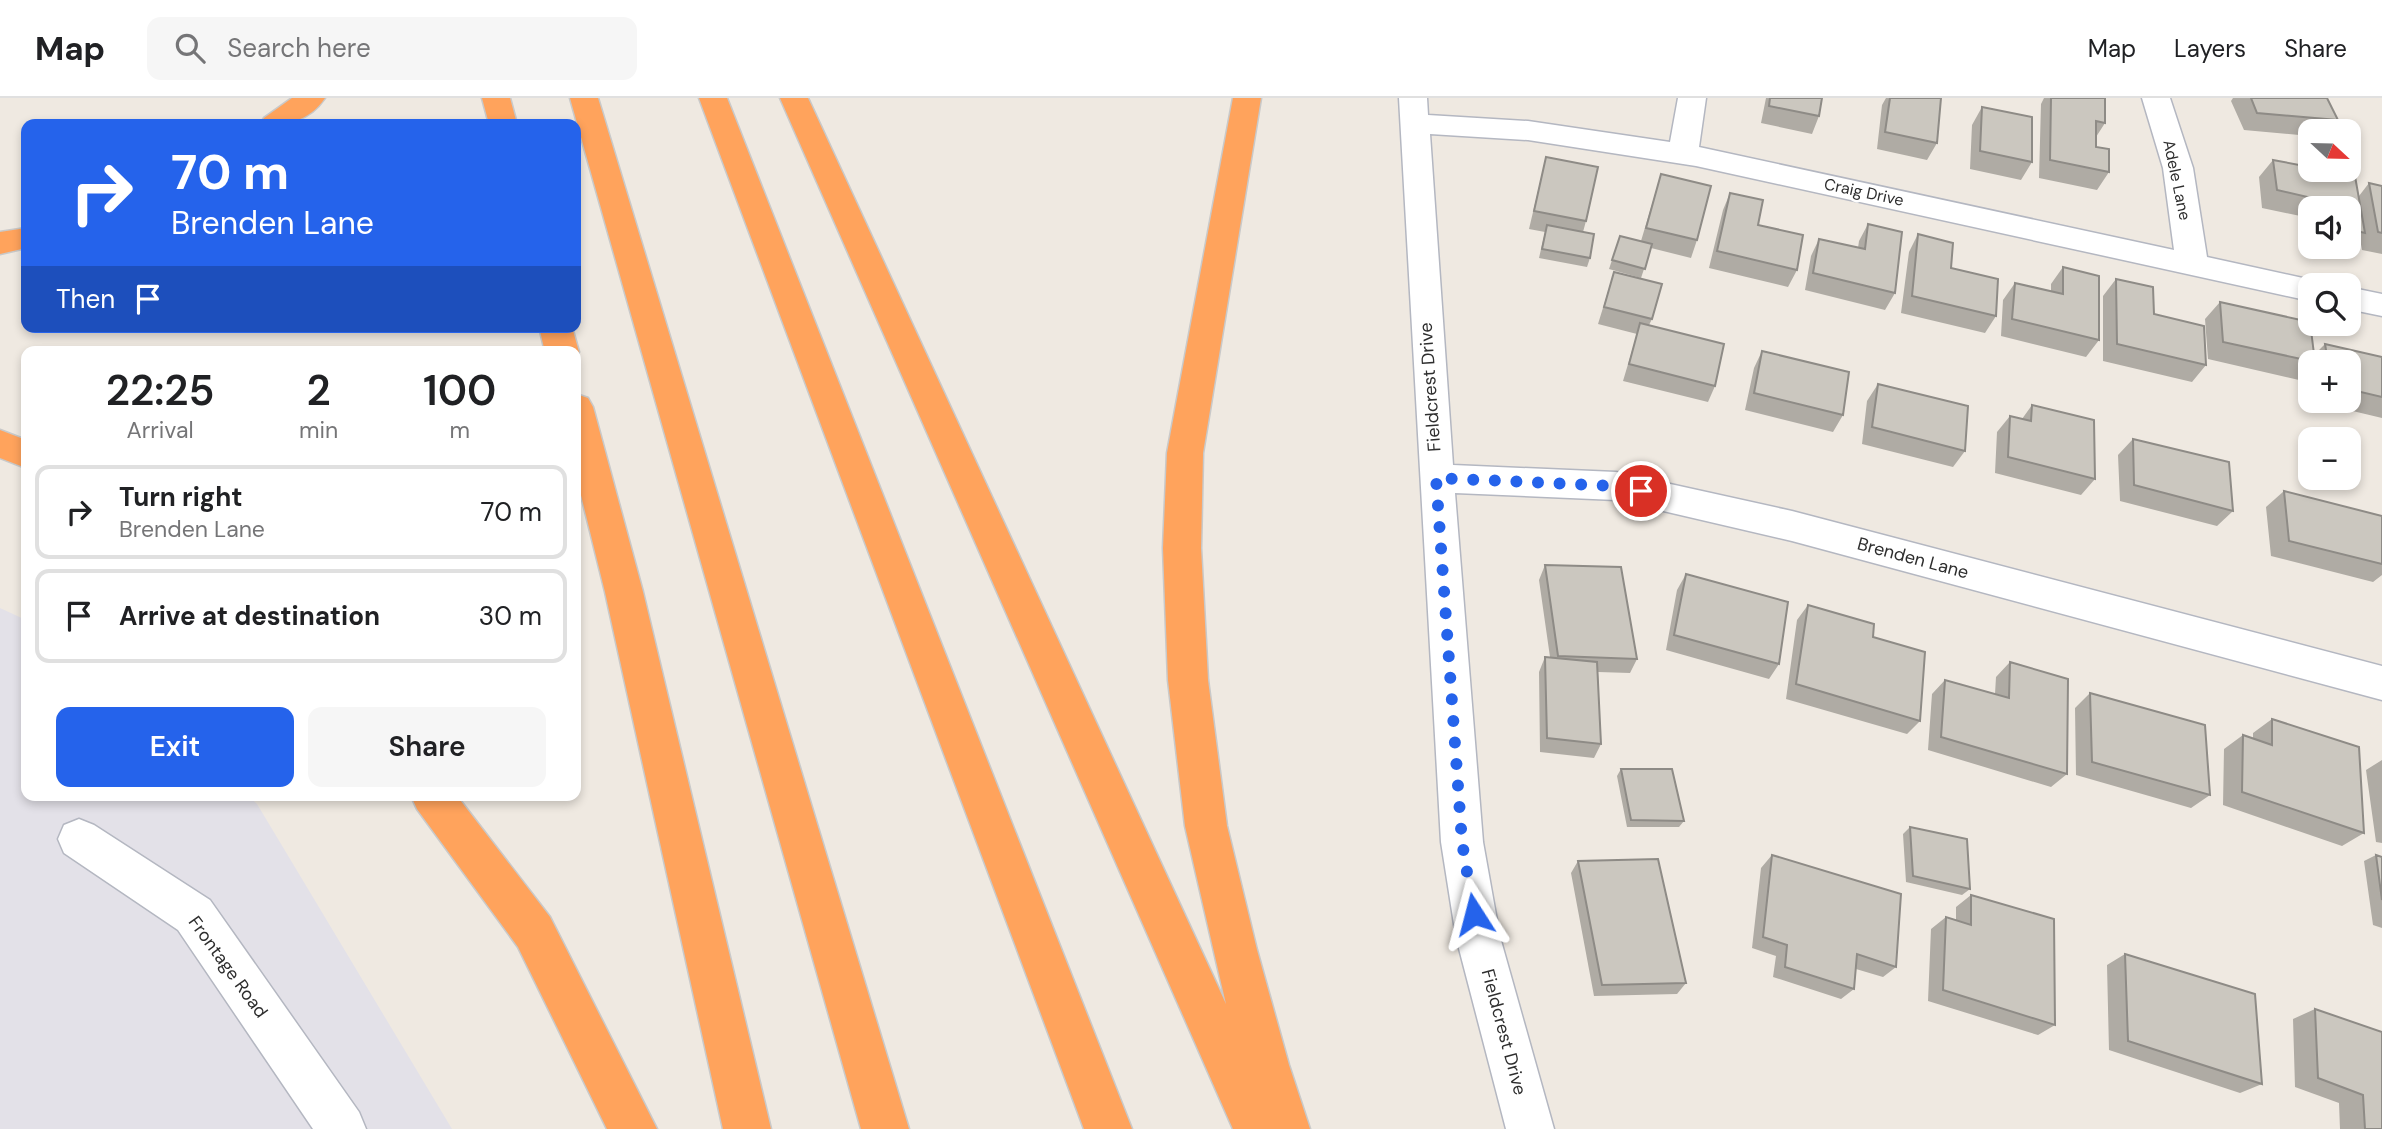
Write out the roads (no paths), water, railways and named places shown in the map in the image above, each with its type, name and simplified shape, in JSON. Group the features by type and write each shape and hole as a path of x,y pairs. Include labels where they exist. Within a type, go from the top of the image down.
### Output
{"highway":[{"path":"281,119 311,98"},
{"path":"496,98 502,119"},
{"path":"584,98 885,1129"},
{"path":"713,98 1108,1129"},
{"path":"794,98 1258,1129"},
{"path":"1247,98 1185,453 1182,548 1188,680 1206,826 1237,962 1265,1065 1286,1129"},
{"path":"0,243 21,239"},
{"path":"581,426 624,592 747,1129"},
{"path":"0,443 21,453"},
{"path":"436,801 534,932 633,1129"}],"street":[{"path":"1683,152 1692,98"},
{"name":"Adele Lane","path":"2156,98 2178,169 2193,264"},
{"name":"Craig Drive","path":"1413,111 1452,125 1562,134 1683,152 2298,287"},
{"name":"Fieldcrest Drive","path":"1413,111 1462,842 1478,937 1530,1129"},
{"path":"2361,301 2382,306"},
{"name":"Brenden Lane","path":"1436,478 1616,486 1792,526 2382,683"},
{"name":"Frontage Road","path":"79,839 194,915 342,1129"}]}
